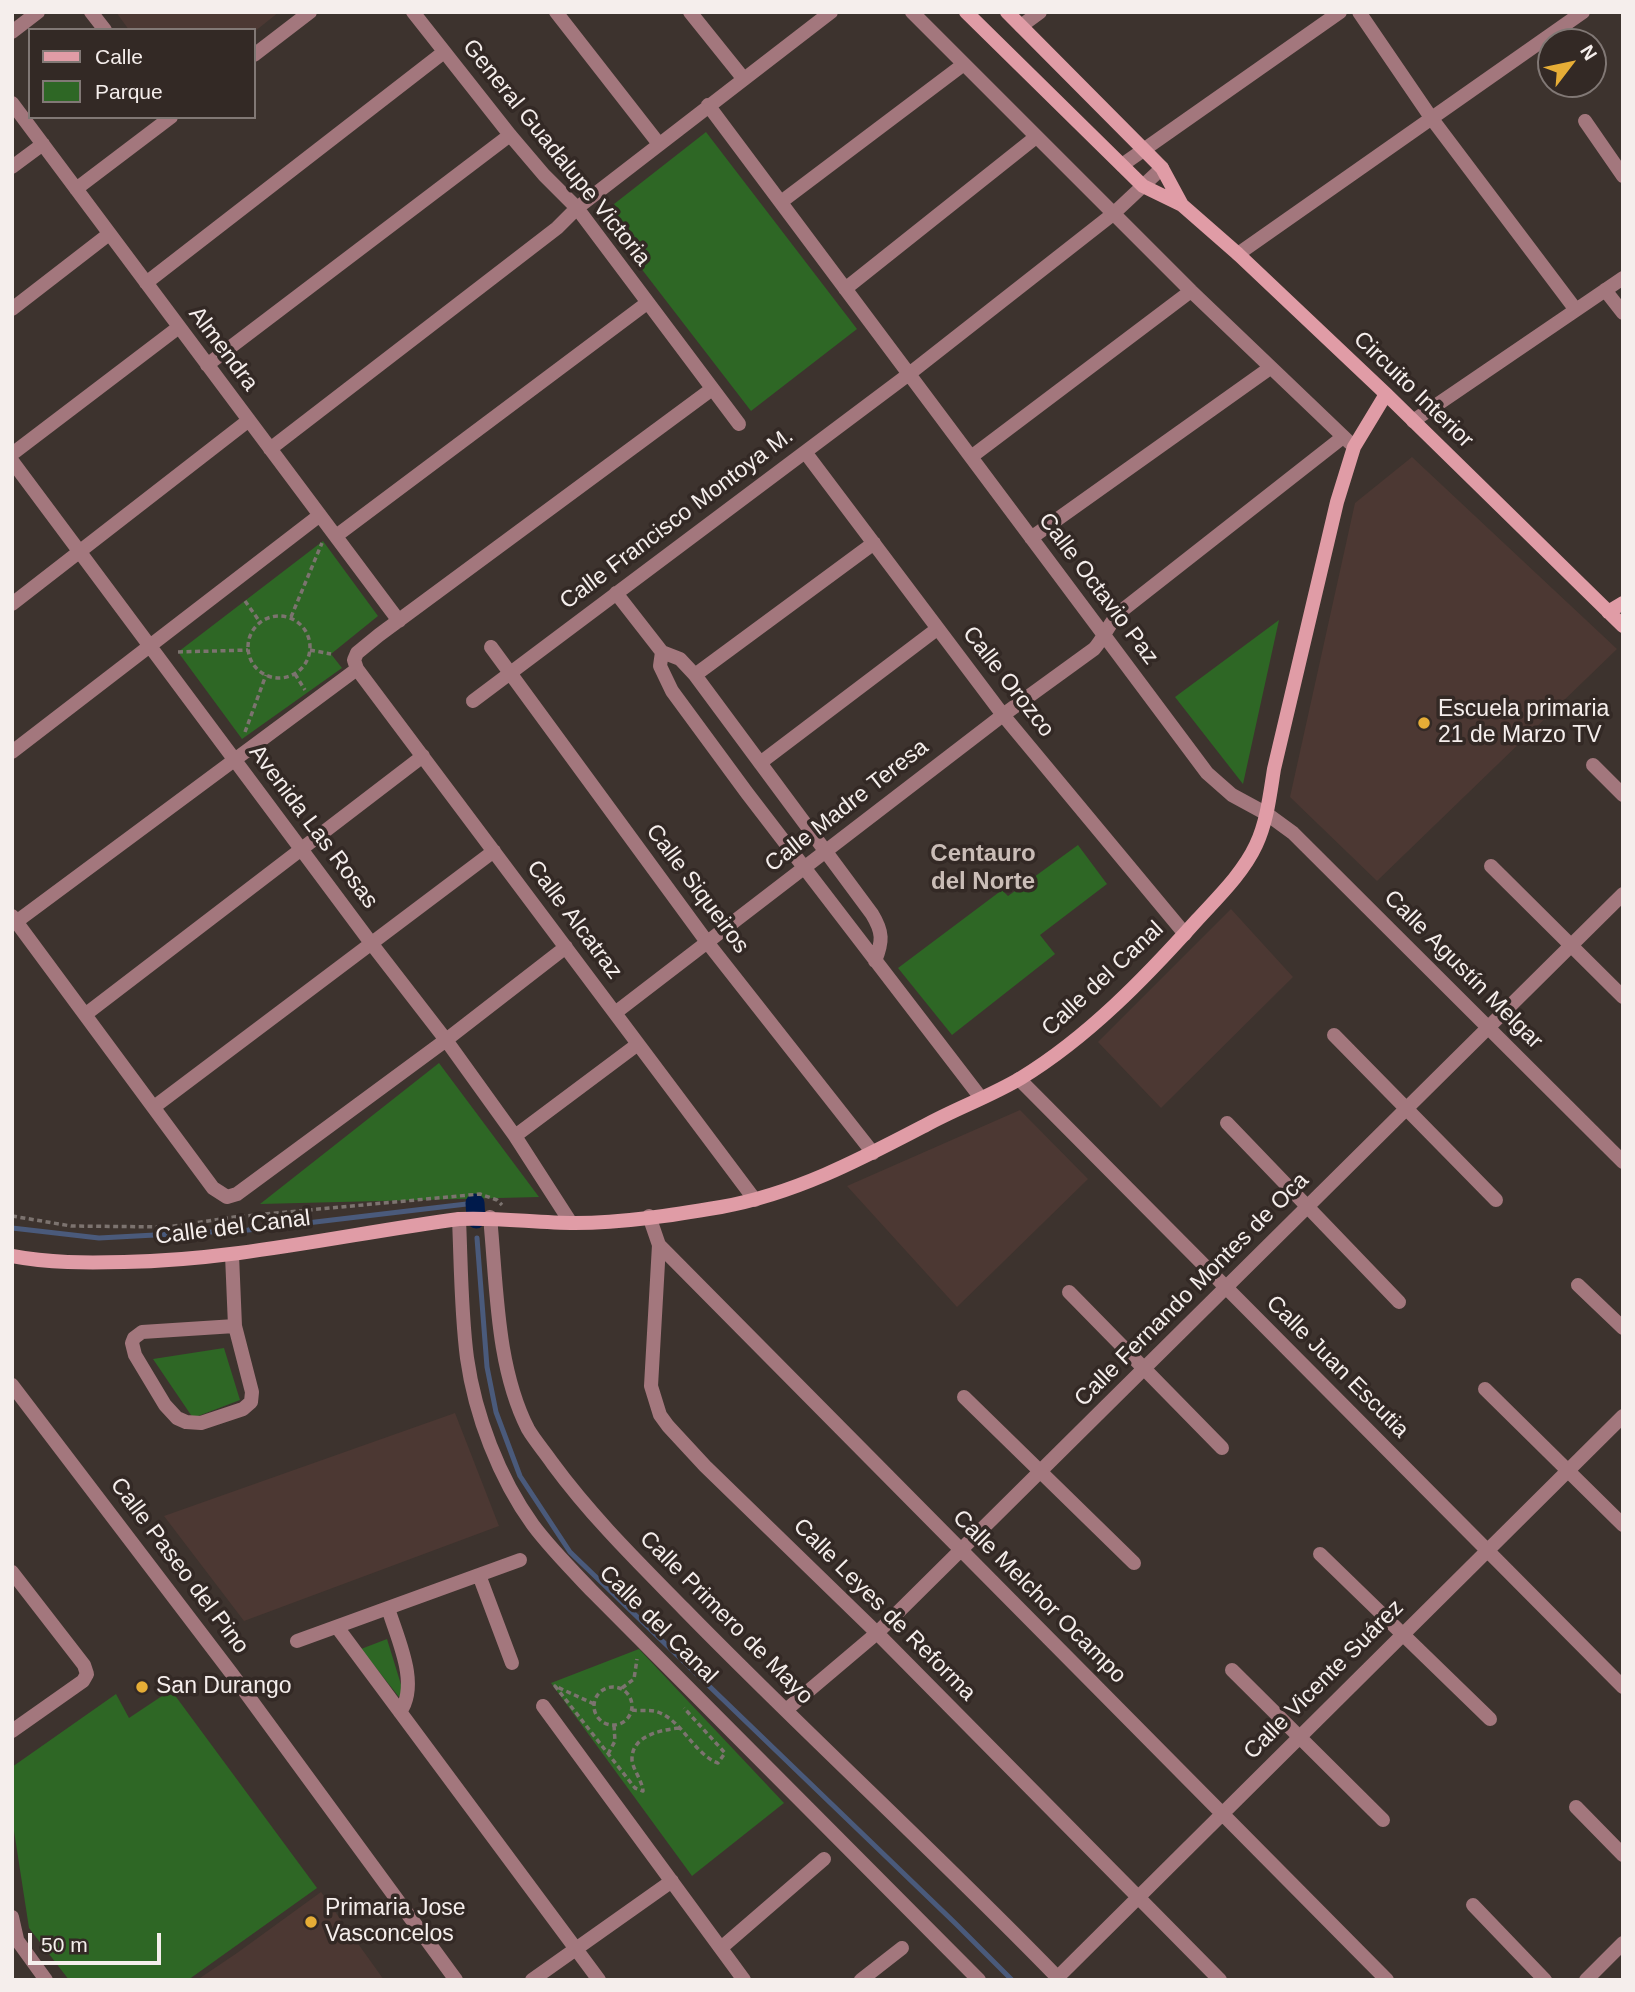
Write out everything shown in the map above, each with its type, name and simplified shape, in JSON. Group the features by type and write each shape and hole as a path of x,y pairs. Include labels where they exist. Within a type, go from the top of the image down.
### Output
{"street":[{"path":"12,32 38,12"},
{"path":"91,12 103,28"},
{"path":"256,53 310,12"},
{"name":"General Guadalupe Victoria","path":"413,12 510,135 577,208 739,424"},
{"path":"556,12 659,144"},
{"path":"690,12 743,78"},
{"path":"270,449 557,228 577,208 708,105 831,12"},
{"path":"912,12 1191,291 1349,442"},
{"name":"Circuito Interior","path":"967,12 1143,186 1182,205 1238,254 1386,394 1623,626"},
{"name":"Circuito Interior","path":"1007,12 1162,168 1182,205"},
{"path":"1021,26 1040,12"},
{"path":"1122,166 1340,12"},
{"path":"1359,12 1432,119 1576,310"},
{"path":"1238,254 1432,119 1574,15"},
{"path":"146,283 444,52"},
{"path":"781,202 964,64"},
{"name":"Almendra","path":"12,103 320,515 329,539 399,621"},
{"name":"Calle Octavio Paz","path":"708,105 1207,774 1232,795 1267,814"},
{"path":"76,189 168,119"},
{"path":"1585,121 1623,176"},
{"path":"207,365 510,135"},
{"path":"845,289 1035,137"},
{"path":"12,167 43,144"},
{"name":"Calle Francisco Montoya M.","path":"473,701 909,374 1113,214 1162,168"},
{"path":"12,309 108,234"},
{"path":"1413,421 1623,278"},
{"path":"1605,290 1623,313"},
{"path":"971,457 1191,291"},
{"path":"329,539 647,303"},
{"path":"12,454 179,327"},
{"path":"1031,538 1270,368"},
{"path":"566,947 446,1040 237,1194 227,1197 213,1188 14,919 357,668 354,660 357,653 712,389"},
{"name":"Calle del Canal","path":"12,1256 48,1262 80,1263 174,1261 232,1255 459,1219 490,1217 572,1223 603,1222 722,1207 818,1178 1019,1079 1058,1052 1118,1002 1185,934 1244,866 1256,845 1267,814 1349,442 1386,394"},
{"path":"12,604 249,420"},
{"name":"Calle Madre Teresa","path":"615,1013 1003,715 1094,649 1121,612 1349,442"},
{"name":"Calle Orozco","path":"805,452 1003,715 1185,934"},
{"name":"Avenida Las Rosas","path":"12,461 446,1040 515,1136 572,1223"},
{"path":"12,752 320,515"},
{"path":"695,675 874,544"},
{"path":"616,593 662,652 680,659 695,675 881,929 882,942 875,961"},
{"path":"1608,612 1623,603"},
{"path":"760,763 937,629"},
{"name":"Calle Siqueiros","path":"491,647 708,942 873,1153"},
{"path":"662,652 660,666 672,691 981,1098"},
{"name":"Calle Alcatraz","path":"357,668 755,1199"},
{"path":"86,1014 422,755"},
{"path":"1592,765 1623,795"},
{"name":"Calle Agustín Melgar","path":"1267,814 1293,833 1623,1162"},
{"path":"154,1107 494,851"},
{"path":"1491,866 1623,997"},
{"name":"Calle Fernando Montes de Oca","path":"786,1710 877,1633 1623,894"},
{"path":"1334,1035 1496,1200"},
{"path":"515,1136 638,1044"},
{"name":"Calle Juan Escutia","path":"1019,1079 1623,1687"},
{"path":"1227,1123 1399,1301"},
{"name":"Calle Leyes de Reforma","path":"649,1216 659,1245 651,1386 660,1415 705,1466 877,1633 1220,1980"},
{"name":"Calle Primero de Mayo","path":"490,1217 501,1332 517,1403 529,1431 575,1493 604,1528 1059,1979"},
{"name":"Calle del Canal","path":"459,1219 464,1329 472,1384 502,1471 533,1524 593,1592 979,1980"},
{"name":"Calle Melchor Ocampo","path":"659,1245 1387,1980"},
{"path":"232,1255 235,1326 252,1392 251,1402 243,1409 201,1423 177,1418 165,1405 135,1355 132,1343 134,1338 142,1332 235,1326"},
{"path":"1578,1284 1623,1328"},
{"path":"1069,1292 1222,1448"},
{"name":"Calle Paseo del Pino","path":"12,1384 232,1674 456,1980"},
{"path":"1485,1389 1623,1525"},
{"path":"964,1397 1134,1563"},
{"name":"Calle Vicente Suárez","path":"1059,1979 1623,1416"},
{"path":"1320,1554 1490,1719"},
{"path":"297,1641 520,1560"},
{"path":"12,1572 84,1665 87,1674 83,1681 12,1731"},
{"path":"479,1575 512,1663"},
{"path":"388,1608 410,1688 408,1702 400,1712"},
{"path":"337,1627 599,1980"},
{"path":"1232,1670 1383,1820"},
{"path":"543,1706 744,1980"},
{"path":"1576,1807 1623,1855"},
{"path":"721,1948 824,1859"},
{"path":"532,1980 672,1881"},
{"path":"1473,1905 1545,1980"},
{"path":"12,1916 14,1936 46,1980"},
{"path":"1586,1980 1623,1943"},
{"path":"861,1980 902,1948"}],"path":[{"path":"291,618 329,539"},
{"path":"245,601 260,622"},
{"path":"280,615 291,618 306,631 310,650 308,659 295,674 276,678 266,676 257,670 251,661 248,640 260,622 280,615"},
{"path":"178,652 248,650"},
{"path":"310,650 331,654"},
{"path":"295,674 308,693"},
{"path":"242,739 266,676"},
{"path":"12,1216 71,1226 167,1227 234,1217 480,1194 497,1200 513,1219"},
{"path":"622,1688 634,1678 637,1657 646,1667"},
{"path":"594,1704 555,1686 635,1788 643,1791 642,1782 632,1762 633,1754 641,1741 657,1730 679,1728"},
{"path":"605,1688 622,1688 631,1698 632,1710 626,1720 614,1725 601,1721 596,1716 595,1698 605,1688"},
{"path":"632,1710 656,1711 679,1728 705,1759 718,1763 725,1753 681,1705"},
{"path":"608,1754 615,1741 614,1725"}],"shaded area":[{"path":"116,12 279,12 256,30 256,28 128,28"},
{"name":"Escuela primaria 21 de Marzo TV","path":"1412,457 1617,649 1377,881 1290,797 1355,503"},
{"path":"1231,909 1293,977 1161,1108 1098,1042"},
{"path":"1020,1110 1088,1179 957,1307 847,1186"},
{"path":"455,1413 499,1526 244,1621 164,1516"},
{"name":"Primaria Jose Vasconcelos","path":"321,1892 384,1980 197,1980 237,1953"}],"green space":[{"path":"706,132 857,329 751,411 600,215"},
{"path":"323,541 378,616 331,654 342,668 242,739 178,652"},
{"path":"1279,620 1243,784 1175,697"},
{"path":"1078,845 1107,884 1040,935 1055,954 952,1035 898,968 1002,890 1008,896"},
{"path":"439,1063 539,1197 260,1204"},
{"path":"224,1348 240,1400 193,1418 153,1359"},
{"path":"387,1639 403,1691 399,1697 361,1649"},
{"path":"639,1649 784,1803 692,1876 551,1683"},
{"path":"171,1690 317,1888 188,1980 69,1980 29,1928 12,1818 12,1767 116,1694 129,1718"}],"waterway":[{"path":"12,1228 99,1238 248,1230 475,1203"},
{"path":"475,1203 476,1219"},
{"path":"477,1238 487,1367 496,1412 520,1476 570,1552 1012,1980"}],"place":[{"name":"Escuela primaria 21 de Marzo TV","path":"1424,723"},
{"name":"San Durango","path":"142,1687"},
{"name":"Primaria Jose Vasconcelos","path":"311,1922"}],"district":[{"name":"Centauro del Norte","path":"983,868"}]}
